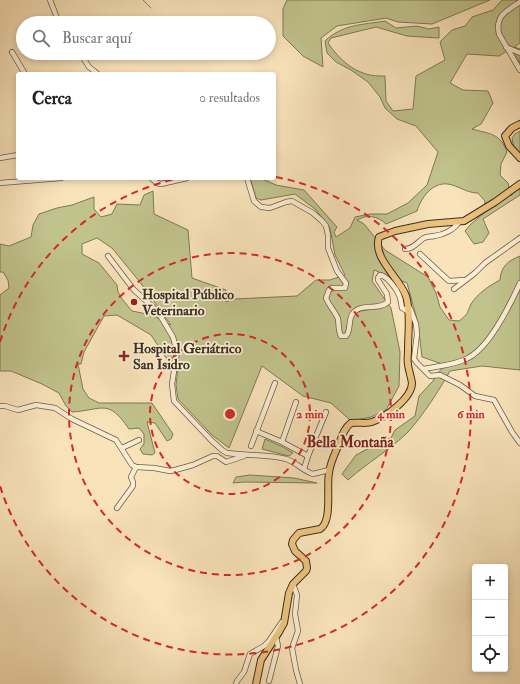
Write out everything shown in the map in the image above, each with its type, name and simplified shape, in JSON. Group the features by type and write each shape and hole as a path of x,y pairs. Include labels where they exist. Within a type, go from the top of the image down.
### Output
{"main road":[{"path":"520,124 512,128 505,136 507,143 520,158"},
{"path":"256,684 261,660 285,620 289,593 293,584 306,571 307,568 306,561 295,550 292,544 293,540 299,533 316,530 323,527 325,524 328,514 327,484 329,470 344,431 351,423 371,422 377,420 402,403 408,396 412,384 408,364 409,312 406,296 401,285 378,251 377,243 379,237 395,231 428,224 458,222 470,218 520,184"}],"street":[{"path":"50,0 56,16"},
{"path":"520,2 502,15 498,21 499,34 520,70"},
{"path":"506,47 520,53"},
{"path":"12,52 16,59"},
{"path":"17,60 24,72"},
{"path":"85,60 96,72"},
{"path":"0,158 16,155"},
{"path":"1,183 37,180"},
{"path":"153,180 161,184 178,180"},
{"path":"248,180 254,201 261,207 270,208 292,201 313,212 326,226 328,248 337,271 346,283 346,288 329,290 326,298 337,317 341,336 346,336 348,333 351,318 355,311 362,308 381,307 388,302 387,294 378,280 380,275 384,276 396,289 400,297 402,308 409,312"},
{"path":"405,249 411,248 426,237 435,236 453,229 456,227 458,222"},
{"path":"454,289 485,263 520,238"},
{"path":"420,254 449,281 466,280"},
{"path":"108,256 134,290 161,316 173,337 177,352 172,384 174,401 222,450 234,454 268,456 285,459 292,461 314,474 329,470"},
{"path":"424,369 467,359 476,353 487,342 508,308 520,283"},
{"path":"406,296 416,324 417,334 414,359 417,363 430,376 440,375 460,385 475,396 494,400 520,443"},
{"path":"251,446 275,383"},
{"path":"282,442 296,402"},
{"path":"0,406 18,410 36,405 55,408 72,419 116,440 132,465 136,467 170,471 193,465 213,456 217,456 226,462 248,455"},
{"path":"304,469 326,412"},
{"path":"256,430 308,456"},
{"path":"122,448 140,440"},
{"path":"117,508 133,486 131,477 136,467"},
{"path":"293,584 297,595 296,614 298,631 292,648 300,684"},
{"path":"236,684 236,681 244,672 250,654 264,646 285,620"},
{"path":"269,681 278,646 276,637"}],"green space":[{"path":"287,0 490,0 432,24 398,22 386,18 337,26 321,38 323,67 303,56 283,36 283,9"},
{"path":"502,0 520,0 520,43 514,47 520,49 520,63 512,48 499,56 467,54 450,83 463,90 488,91 493,103 481,124 472,129 494,135 501,141 507,152 501,164 500,175 508,183 511,196 520,187 520,195 483,219 489,233 483,242 474,244 465,231 484,213 485,201 478,193 470,192 448,184 442,184 432,188 424,196 417,211 386,224 379,219 372,217 365,217 357,220 364,224 385,250 428,277 436,293 440,307 449,320 459,321 464,317 477,296 500,280 502,271 506,265 520,256 520,370 482,366 450,371 420,418 408,432 394,445 348,480 342,474 356,455 373,446 390,440 395,430 415,416 419,396 445,365 422,357 418,323 407,283 374,270 372,281 391,308 400,352 399,386 386,410 371,417 351,421 331,403 303,396 262,366 229,448 212,435 178,399 176,385 178,368 171,365 151,335 117,315 104,316 84,352 81,364 78,364 83,389 89,398 99,403 152,403 173,434 171,439 167,441 155,423 147,422 155,453 152,455 143,454 140,449 144,444 144,434 139,428 129,429 122,419 110,409 98,408 72,412 66,406 59,393 11,371 0,371 0,295 9,288 8,280 3,272 0,272 0,244 9,246 31,237 33,225 39,214 94,197 94,209 101,217 112,214 117,204 140,205 144,195 153,191 154,214 188,230 192,278 226,290 226,302 234,299 297,296 316,280 330,280 345,275 335,255 330,228 315,209 295,194 261,200 256,198 251,180 265,180 276,185 304,190 337,227 334,232 336,237 350,228 355,217 370,214 387,214 408,203 427,185 438,152 416,126 397,119 385,108 380,97 368,82 336,62 327,53 325,41 332,35 346,28 385,21 396,28 417,26 429,29 439,27 439,38 407,36 376,27 331,38 328,43 340,58 354,69 368,75 385,76 386,101 393,111 413,109 416,76 445,60 440,42 452,30 465,26 472,17 493,10","holes":["97,238 112,248 139,281 171,325 152,315 132,311 122,299 118,292 117,285 99,263 82,254 82,244"]},
{"path":"520,131 520,155 513,144 512,138"},
{"path":"265,439 293,453 289,456 262,449"},
{"path":"250,475 294,478 317,483 233,483 236,477"}],"waterway":[{"path":"143,0 151,8"}],"place":[{"name":"Hospital Público Veterinario","path":"134,302"},
{"name":"Hospital Geriátrico San Isidro","path":"124,356"}],"district":[{"name":"Bella Montaña","path":"350,442"}]}
